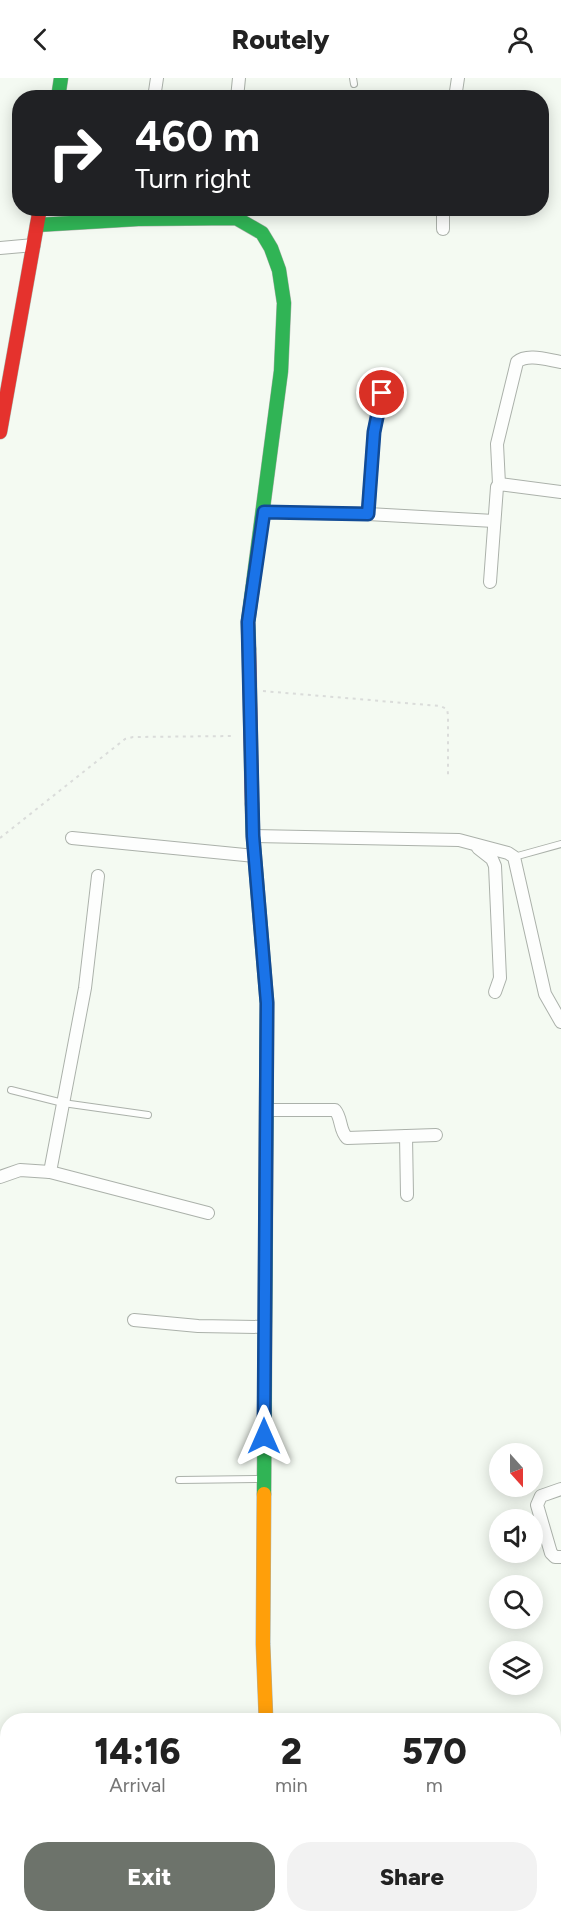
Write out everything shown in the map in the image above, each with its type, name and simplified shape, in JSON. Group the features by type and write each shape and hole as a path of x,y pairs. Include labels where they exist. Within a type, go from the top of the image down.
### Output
{"street":[{"path":"0,432 39,216"},
{"path":"443,216 443,229"},
{"path":"37,225 138,219 236,218 262,233 272,248 279,270 284,303 281,371 248,622 253,836 267,1003 263,1644 266,1713"},
{"path":"0,248 34,245"},
{"path":"490,582 499,484 497,444 517,362 528,357 561,362"},
{"path":"368,514 374,432 382,393"},
{"path":"499,484 561,492"},
{"path":"264,512 368,514 494,521"},
{"path":"253,836 459,840 508,853 514,857 545,994 561,1022"},
{"path":"72,838 255,856"},
{"path":"472,844 492,859 495,866 500,978 495,992"},
{"path":"50,1172 85,988 98,876"},
{"path":"266,1110 335,1110 339,1114 342,1133 346,1138 436,1135"},
{"path":"406,1136 407,1195"},
{"path":"0,1180 20,1170 50,1172 208,1213"},
{"path":"134,1320 198,1326 264,1327"},
{"path":"561,1489 541,1496 537,1504 551,1553 555,1557 561,1557"}],"lane":[{"path":"514,857 561,844"},
{"path":"12,1090 63,1103 147,1115"},
{"path":"179,1480 264,1479"}],"path":[{"path":"249,690 440,706 447,709 448,776"},
{"path":"0,838 125,739 133,737 250,736"}],"traffic: fast":[{"path":"59,90 61,78"},
{"path":"37,225 138,219 236,218 262,233 271,248 279,270 284,303 281,371 248,622 249,649"},
{"path":"252,804 267,1003 264,1494"}],"traffic: slow":[{"path":"264,1494 263,1644 266,1713"}],"traffic: jam":[{"path":"0,432 39,216"},
{"path":"249,649 252,804"}],"route":[{"path":"264,1436 267,1003 253,836 248,622 264,512 368,514 374,432 382,393"}]}
